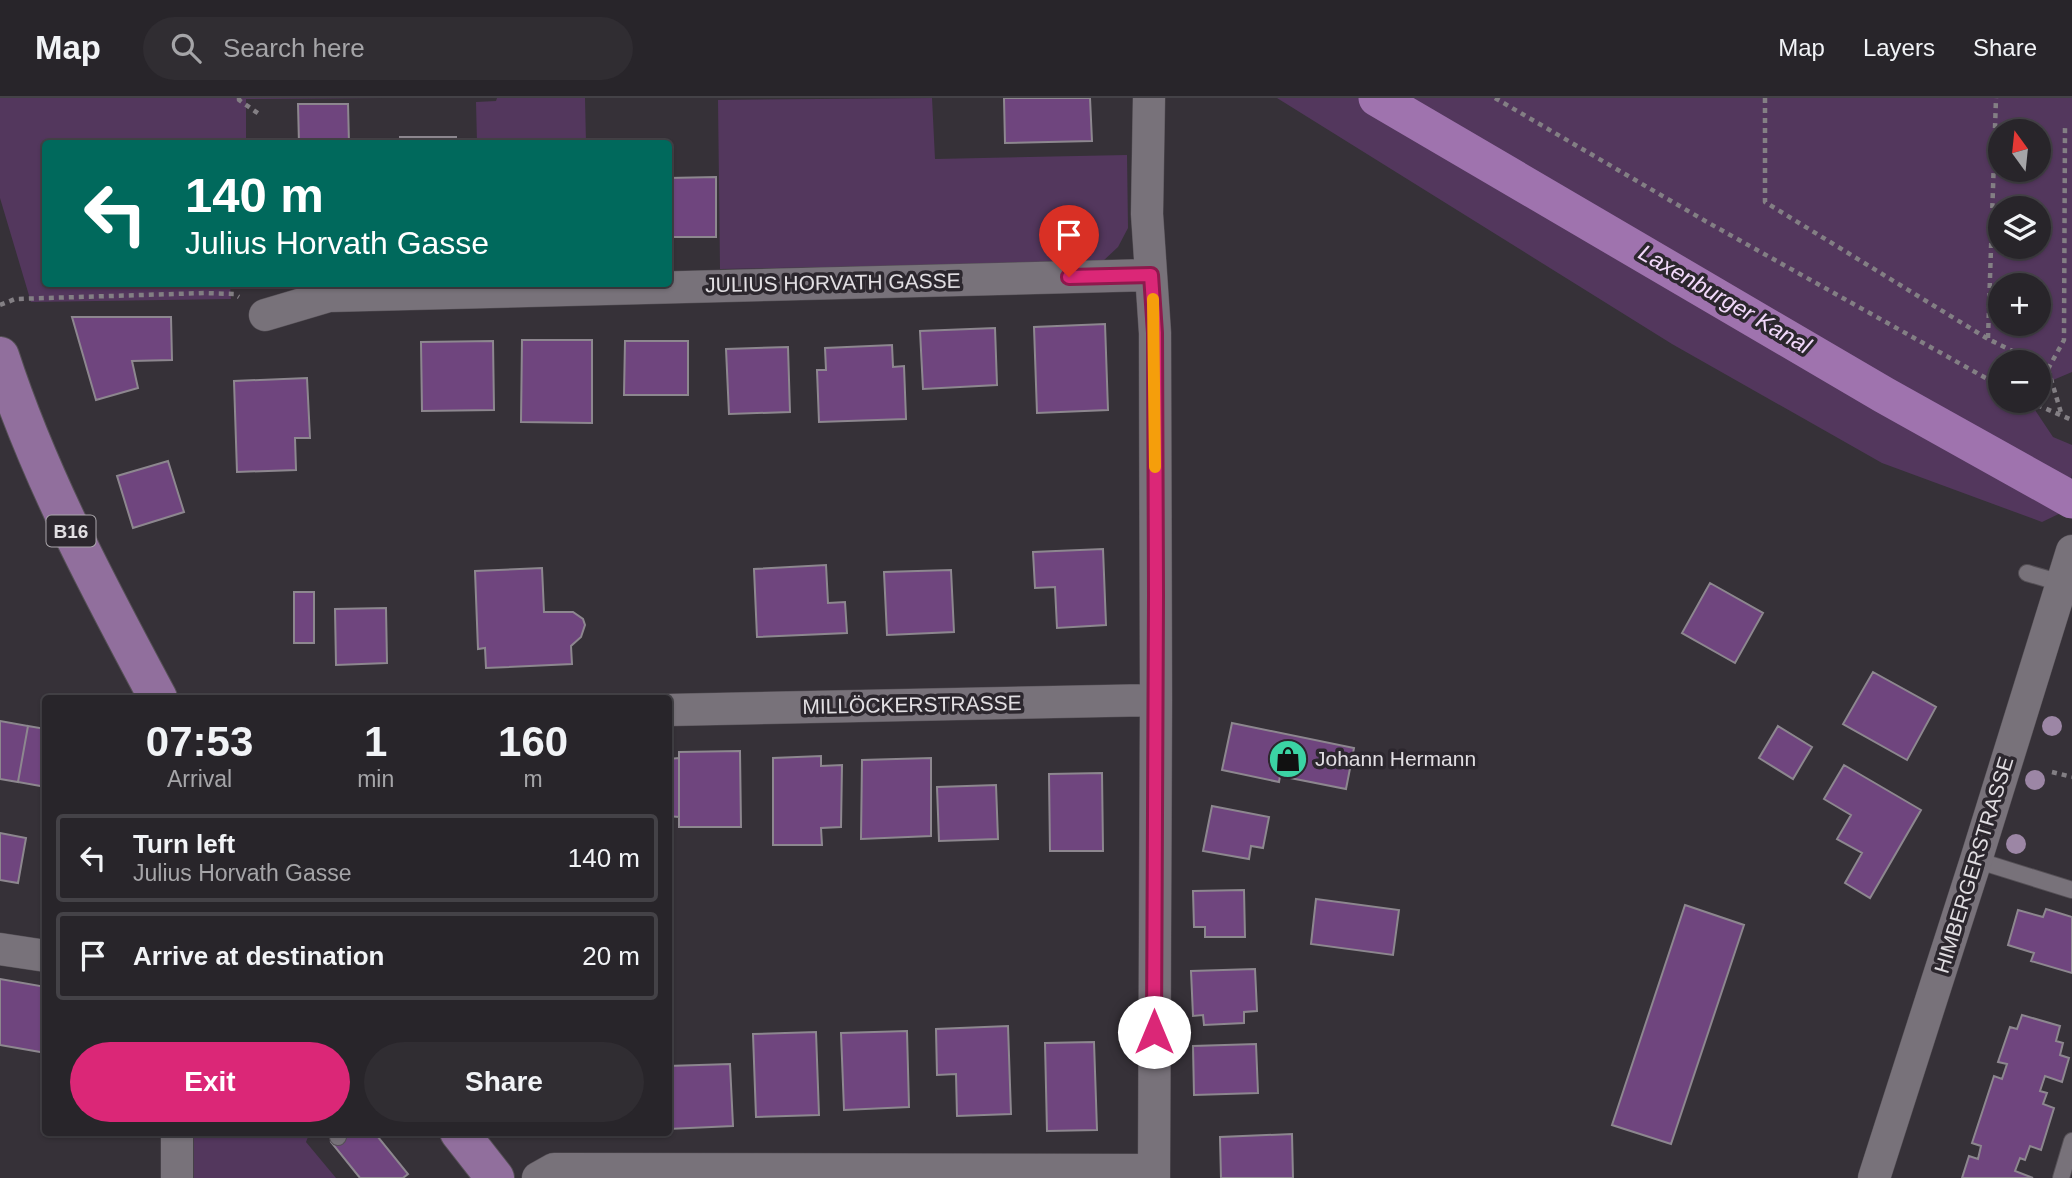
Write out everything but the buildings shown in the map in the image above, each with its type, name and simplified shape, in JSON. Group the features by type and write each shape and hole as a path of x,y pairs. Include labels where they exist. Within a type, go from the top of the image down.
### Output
{"main road":[{"name":"B16","path":"0,356 12,394 84,559 157,695"},
{"path":"462,1136 495,1178"}],"street":[{"path":"538,1178 554,1170 1154,1174 1155,333 1147,214 1149,98"},
{"name":"JULIUS HORVATH GASSE","path":"265,314 329,296 1151,275"},
{"name":"HIMBERGERSTRASSE","path":"1874,1178 2064,591 2072,551"},
{"name":"MILLÖCKERSTRASSE","path":"672,710 1156,700"},
{"path":"0,949 42,955"},
{"path":"177,1136 177,1178"}],"lane":[{"path":"2027,573 2064,591"},
{"path":"1976,860 2072,890"},
{"path":"2061,1178 2072,1141"}],"path":[{"path":"239,98 259,114"},
{"path":"1494,98 1707,222 1988,379"},
{"path":"1765,98 1765,202 1988,339 2010,350"},
{"path":"1988,339 1996,98"},
{"path":"2051,364 2064,340 2065,126"},
{"path":"0,305 15,299 205,293 234,294 265,314"},
{"path":"2051,379 2062,416"},
{"path":"2051,411 2072,420"},
{"path":"2052,772 2072,777"}],"shaded area":[{"path":"0,98 383,98 246,99 246,140 42,140 42,287 230,287 231,299 31,302 0,198"},
{"path":"497,98 585,98 586,140 477,140 476,102 496,101"},
{"path":"932,98 935,159 1127,155 1128,228 1118,247 1102,262 720,269 718,100"},
{"path":"1277,98 2072,98 2072,372 2051,381 2051,350 1988,350 1988,413 2037,413 2053,437 2072,445 2072,473 2067,510 2042,522 1882,463 1672,344"},
{"path":"194,1136 308,1136 306,1142 336,1178 194,1178"}],"waterway":[{"name":"Laxenburger Kanal","path":"1377,98 1884,395 2072,500"}],"slow traffic":[{"path":"1153,299 1155,467"}],"place":[{"name":"Johann Hermann","path":"1288,759"}],"route":[{"path":"1069,277 1151,275 1155,333 1154,1032"}]}
